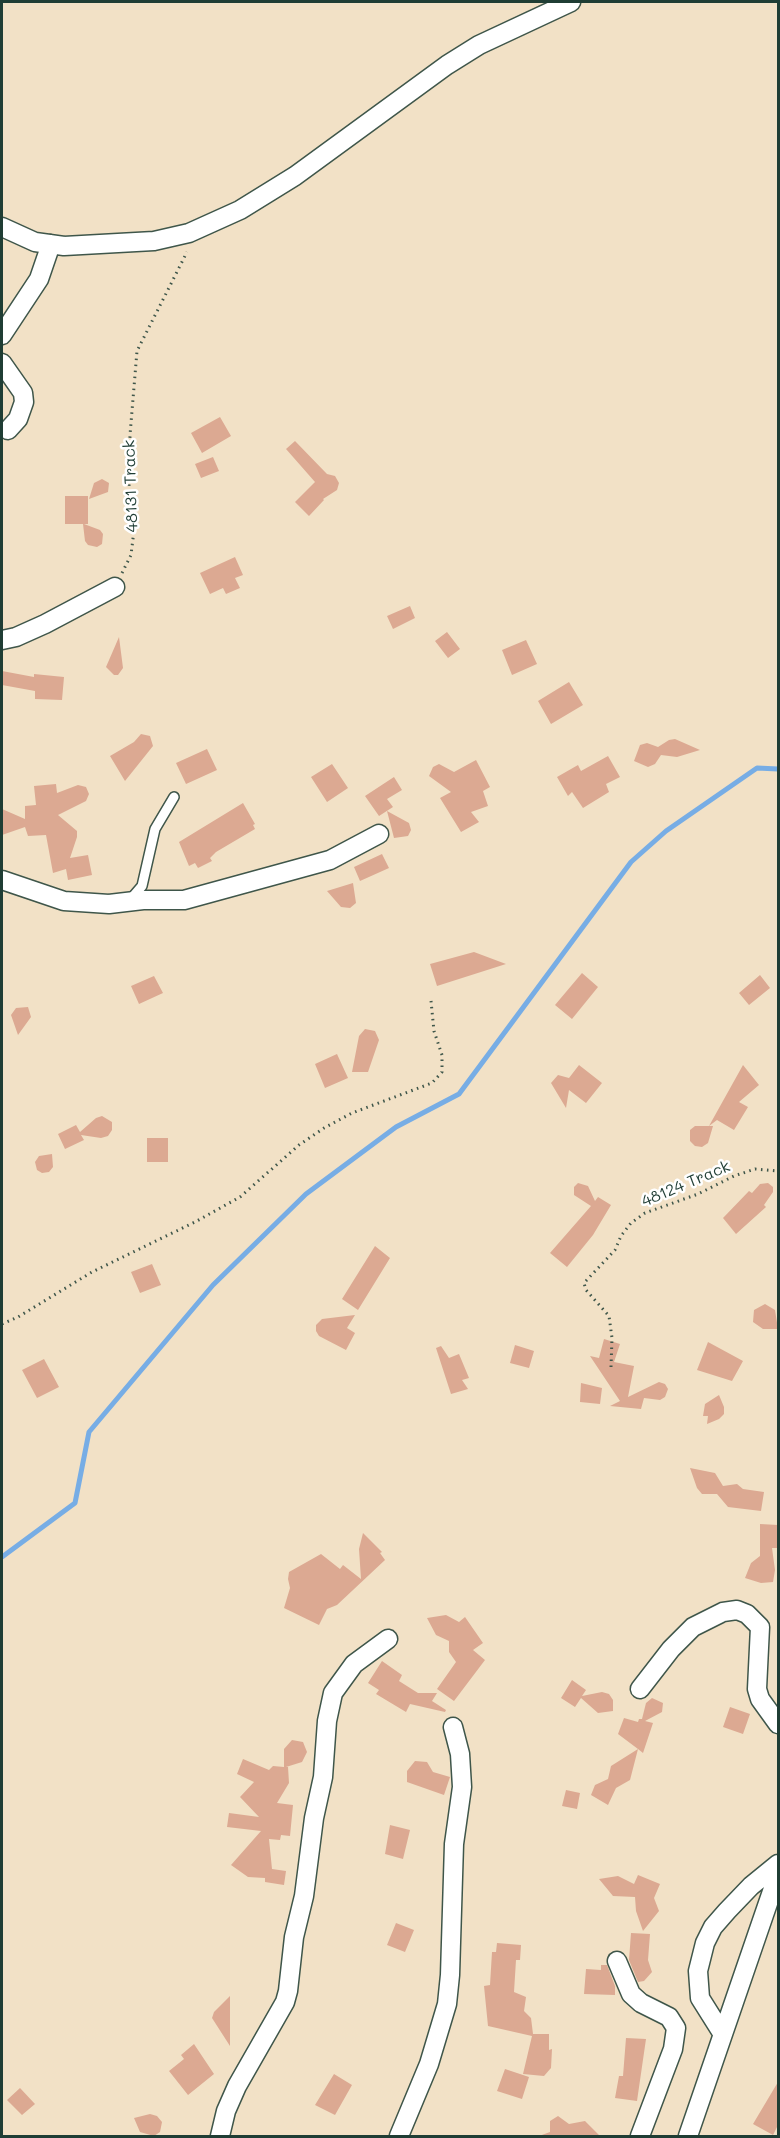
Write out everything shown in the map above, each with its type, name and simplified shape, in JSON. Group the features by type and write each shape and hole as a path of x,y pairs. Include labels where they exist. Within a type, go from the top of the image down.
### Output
{"street":[{"path":"2,227 35,242 105,246 154,241 189,233 240,210 295,176 447,65 479,45 571,2"},
{"path":"2,335 39,279 51,244"},
{"path":"2,363 23,393 24,402 18,419 8,430"},
{"path":"2,640 16,637 45,624 115,587"},
{"path":"2,880 64,901 92,904 184,900 202,897 235,885 330,860 379,834"},
{"path":"640,1689 671,1649 693,1627 723,1612 737,1611 747,1614 760,1627 757,1689 760,1699 778,1724"},
{"path":"220,2136 226,2111 237,2086 285,2002 288,1991 294,1937 304,1896 314,1818 323,1777 327,1721 333,1693 354,1664 388,1639"},
{"path":"399,2136 429,2064 447,2004 454,1844 462,1787 460,1754 453,1727"},
{"path":"722,2033 700,1998 698,1971 705,1943 713,1927 727,1911 751,1886 778,1864"},
{"path":"688,2136 778,1874"},
{"path":"617,1960 631,1994 641,2003 669,2017 676,2028 673,2049 640,2136"}],"lane":[{"path":"128,902 142,886 155,829 174,796"}],"path":[{"name":"48131 Track","path":"115,587 131,555 135,522 129,486 129,445 137,351 187,253 189,233"},
{"path":"2,1324 18,1317 92,1272 195,1222 240,1197 299,1145 324,1128 352,1113 432,1083 442,1072 442,1055 434,1031 431,1001"},
{"name":"48124 Track","path":"611,1367 612,1338 609,1316 586,1290 584,1283 615,1250 621,1236 632,1223 645,1213 698,1194 734,1176 755,1169 778,1171"}],"building":[{"path":"220,417 231,436 202,453 191,433"},
{"path":"295,441 327,474 335,476 339,483 337,490 323,499 309,516 295,502 315,482 286,449"},
{"path":"213,457 219,471 201,478 195,464"},
{"path":"102,479 109,483 108,492 89,499 94,483"},
{"path":"65,496 88,496 88,524 84,524 100,530 103,534 102,544 97,547 88,545 85,541 83,524 65,524"},
{"path":"235,557 243,575 235,578 240,588 226,594 223,588 210,594 200,573"},
{"path":"410,606 415,618 393,629 387,616"},
{"path":"447,632 460,649 448,658 435,641"},
{"path":"119,637 123,668 118,675 114,675 106,667"},
{"path":"526,640 537,664 512,675 502,650"},
{"path":"2,671 34,677 34,674 64,677 62,700 35,699 35,691 2,685"},
{"path":"569,682 583,705 551,724 538,701"},
{"path":"141,734 150,736 153,746 125,781 110,756 134,742"},
{"path":"675,739 700,750 677,757 661,755 655,764 648,767 634,761 640,745 647,743 658,747"},
{"path":"207,749 217,770 186,784 176,763"},
{"path":"608,756 620,777 606,784 609,792 583,808 572,792 568,796 557,777 578,765 581,771"},
{"path":"476,760 490,787 483,791 488,806 471,812 479,822 461,832 440,798 451,792 429,776 433,767 439,764 454,772"},
{"path":"332,764 348,788 327,802 311,777"},
{"path":"394,777 402,790 387,799 393,807 379,816 365,796"},
{"path":"56,784 57,793 78,785 86,787 89,794 86,801 58,815 77,831 70,858 88,855 92,875 68,880 66,869 53,873 46,835 28,836 25,827 2,835 2,809 25,819 25,806 36,805 34,786"},
{"path":"243,803 255,824 253,825 255,829 216,852 210,858 212,861 198,868 195,863 189,866 179,842"},
{"path":"387,811 409,823 411,830 408,836 394,838"},
{"path":"382,854 389,868 360,881 354,867"},
{"path":"353,883 356,903 350,908 341,907 327,891"},
{"path":"474,952 506,964 437,986 430,964"},
{"path":"582,973 598,987 572,1019 555,1005"},
{"path":"760,975 770,988 749,1005 739,993"},
{"path":"154,976 163,993 139,1004 131,986"},
{"path":"28,1007 31,1017 18,1035 11,1015 16,1008"},
{"path":"365,1029 375,1031 379,1040 368,1072 352,1072 359,1036"},
{"path":"337,1054 348,1078 325,1088 315,1064"},
{"path":"579,1065 602,1083 586,1103 569,1090 566,1108 551,1083 558,1075 569,1078"},
{"path":"743,1065 759,1085 739,1102 748,1107 734,1130 717,1120 709,1126"},
{"path":"102,1116 112,1122 112,1130 108,1136 101,1138 81,1135 84,1140 65,1149 58,1134 76,1125 80,1132 96,1118"},
{"path":"695,1126 713,1126 708,1143 702,1147 695,1146 690,1141 690,1130"},
{"path":"147,1138 168,1138 168,1162 147,1162"},
{"path":"52,1154 53,1167 49,1172 42,1173 37,1170 35,1162 39,1156"},
{"path":"578,1183 588,1186 595,1201 598,1197 611,1205 593,1235 567,1267 550,1253 591,1206 574,1195 574,1187"},
{"path":"768,1183 773,1187 773,1192 764,1205 766,1207 736,1234 723,1218 749,1191 752,1193 760,1184"},
{"path":"375,1246 390,1258 358,1310 342,1299"},
{"path":"152,1264 161,1285 140,1293 131,1272"},
{"path":"765,1304 775,1310 778,1329 763,1329 753,1322 754,1310"},
{"path":"355,1315 347,1328 355,1333 346,1350 319,1336 316,1331 316,1325 322,1319"},
{"path":"604,1339 620,1344 614,1362 634,1366 628,1397 659,1382 665,1384 668,1389 665,1397 660,1400 644,1398 641,1409 610,1406 620,1401 590,1356 599,1358"},
{"path":"708,1342 743,1361 732,1381 697,1370"},
{"path":"515,1345 534,1351 529,1368 510,1363"},
{"path":"441,1346 449,1358 459,1354 469,1378 462,1380 468,1389 451,1394 436,1348"},
{"path":"44,1359 59,1387 37,1398 22,1370"},
{"path":"581,1383 602,1388 600,1404 580,1402"},
{"path":"719,1395 724,1414 707,1424 708,1416 703,1416 705,1404"},
{"path":"690,1468 715,1473 723,1486 737,1484 743,1489 764,1492 761,1511 728,1507 717,1494 702,1494 697,1488"},
{"path":"760,1524 778,1525 778,1548 772,1548 775,1570 773,1582 761,1583 745,1578 751,1563 760,1556"},
{"path":"363,1533 382,1552 380,1553 385,1560 337,1605 327,1609 319,1625 284,1608 290,1588 289,1572 321,1554 340,1569 343,1565 361,1579 359,1549"},
{"path":"446,1615 459,1622 465,1617 483,1643 473,1650 485,1660 454,1701 437,1689 456,1662 449,1652 449,1641 436,1635 427,1618"},
{"path":"382,1661 402,1675 399,1681 418,1693 437,1693 432,1701 446,1710 445,1712 410,1704 406,1712 376,1694 379,1690 368,1683"},
{"path":"572,1680 586,1690 582,1696 602,1692 609,1694 613,1700 613,1711 598,1713 581,1698 575,1707 561,1698"},
{"path":"652,1698 663,1703 662,1712 645,1721 653,1723 643,1753 618,1734 624,1718 638,1722 642,1719 646,1703"},
{"path":"730,1707 750,1714 743,1734 723,1727"},
{"path":"292,1740 303,1742 307,1752 302,1762 286,1767 288,1767 289,1783 277,1803 293,1805 290,1836 281,1835 280,1840 269,1839 272,1869 286,1871 284,1885 265,1882 265,1878 248,1877 231,1865 261,1831 227,1827 229,1813 259,1817 240,1797 254,1782 237,1774 243,1759 269,1770 273,1766 284,1767 284,1749"},
{"path":"638,1749 630,1780 616,1788 608,1805 591,1795 595,1785 608,1779 611,1766"},
{"path":"415,1761 427,1762 433,1772 450,1777 444,1795 407,1782 407,1771"},
{"path":"566,1790 580,1793 577,1809 562,1806"},
{"path":"390,1825 410,1830 403,1859 385,1854"},
{"path":"638,1875 660,1884 654,1898 659,1911 643,1931 636,1911 635,1897 613,1896 599,1879 618,1876 634,1884"},
{"path":"396,1923 414,1930 405,1952 387,1945"},
{"path":"631,1933 650,1934 648,1960 652,1972 644,1981 638,1982 629,1960"},
{"path":"497,1943 521,1945 520,1960 516,1960 514,1992 526,1997 524,2011 531,2018 533,2034 549,2034 549,2050 552,2049 551,2068 544,2076 523,2074 532,2036 488,2026 484,1986 490,1985 492,1952 496,1952"},
{"path":"601,1965 607,1965 615,1986 615,1995 584,1994 586,1969 601,1970"},
{"path":"230,1996 230,2046 212,2018 214,2012"},
{"path":"626,2038 646,2039 637,2101 615,2098 619,2076 623,2076"},
{"path":"194,2044 214,2074 188,2095 169,2071 184,2059 181,2055"},
{"path":"505,2069 529,2077 522,2099 497,2091"},
{"path":"334,2074 352,2085 335,2115 315,2105"},
{"path":"778,2082 778,2125 773,2135 753,2124"},
{"path":"20,2088 35,2104 22,2115 7,2100"},
{"path":"150,2114 157,2116 162,2122 160,2132 154,2136 140,2132 134,2118"},
{"path":"558,2116 569,2124 585,2121 600,2136 539,2136 550,2132 550,2121"}],"waterway":[{"path":"2,1557 75,1503 89,1432 213,1285 306,1194 396,1127 459,1094 631,862 666,831 757,768 778,769"}]}
